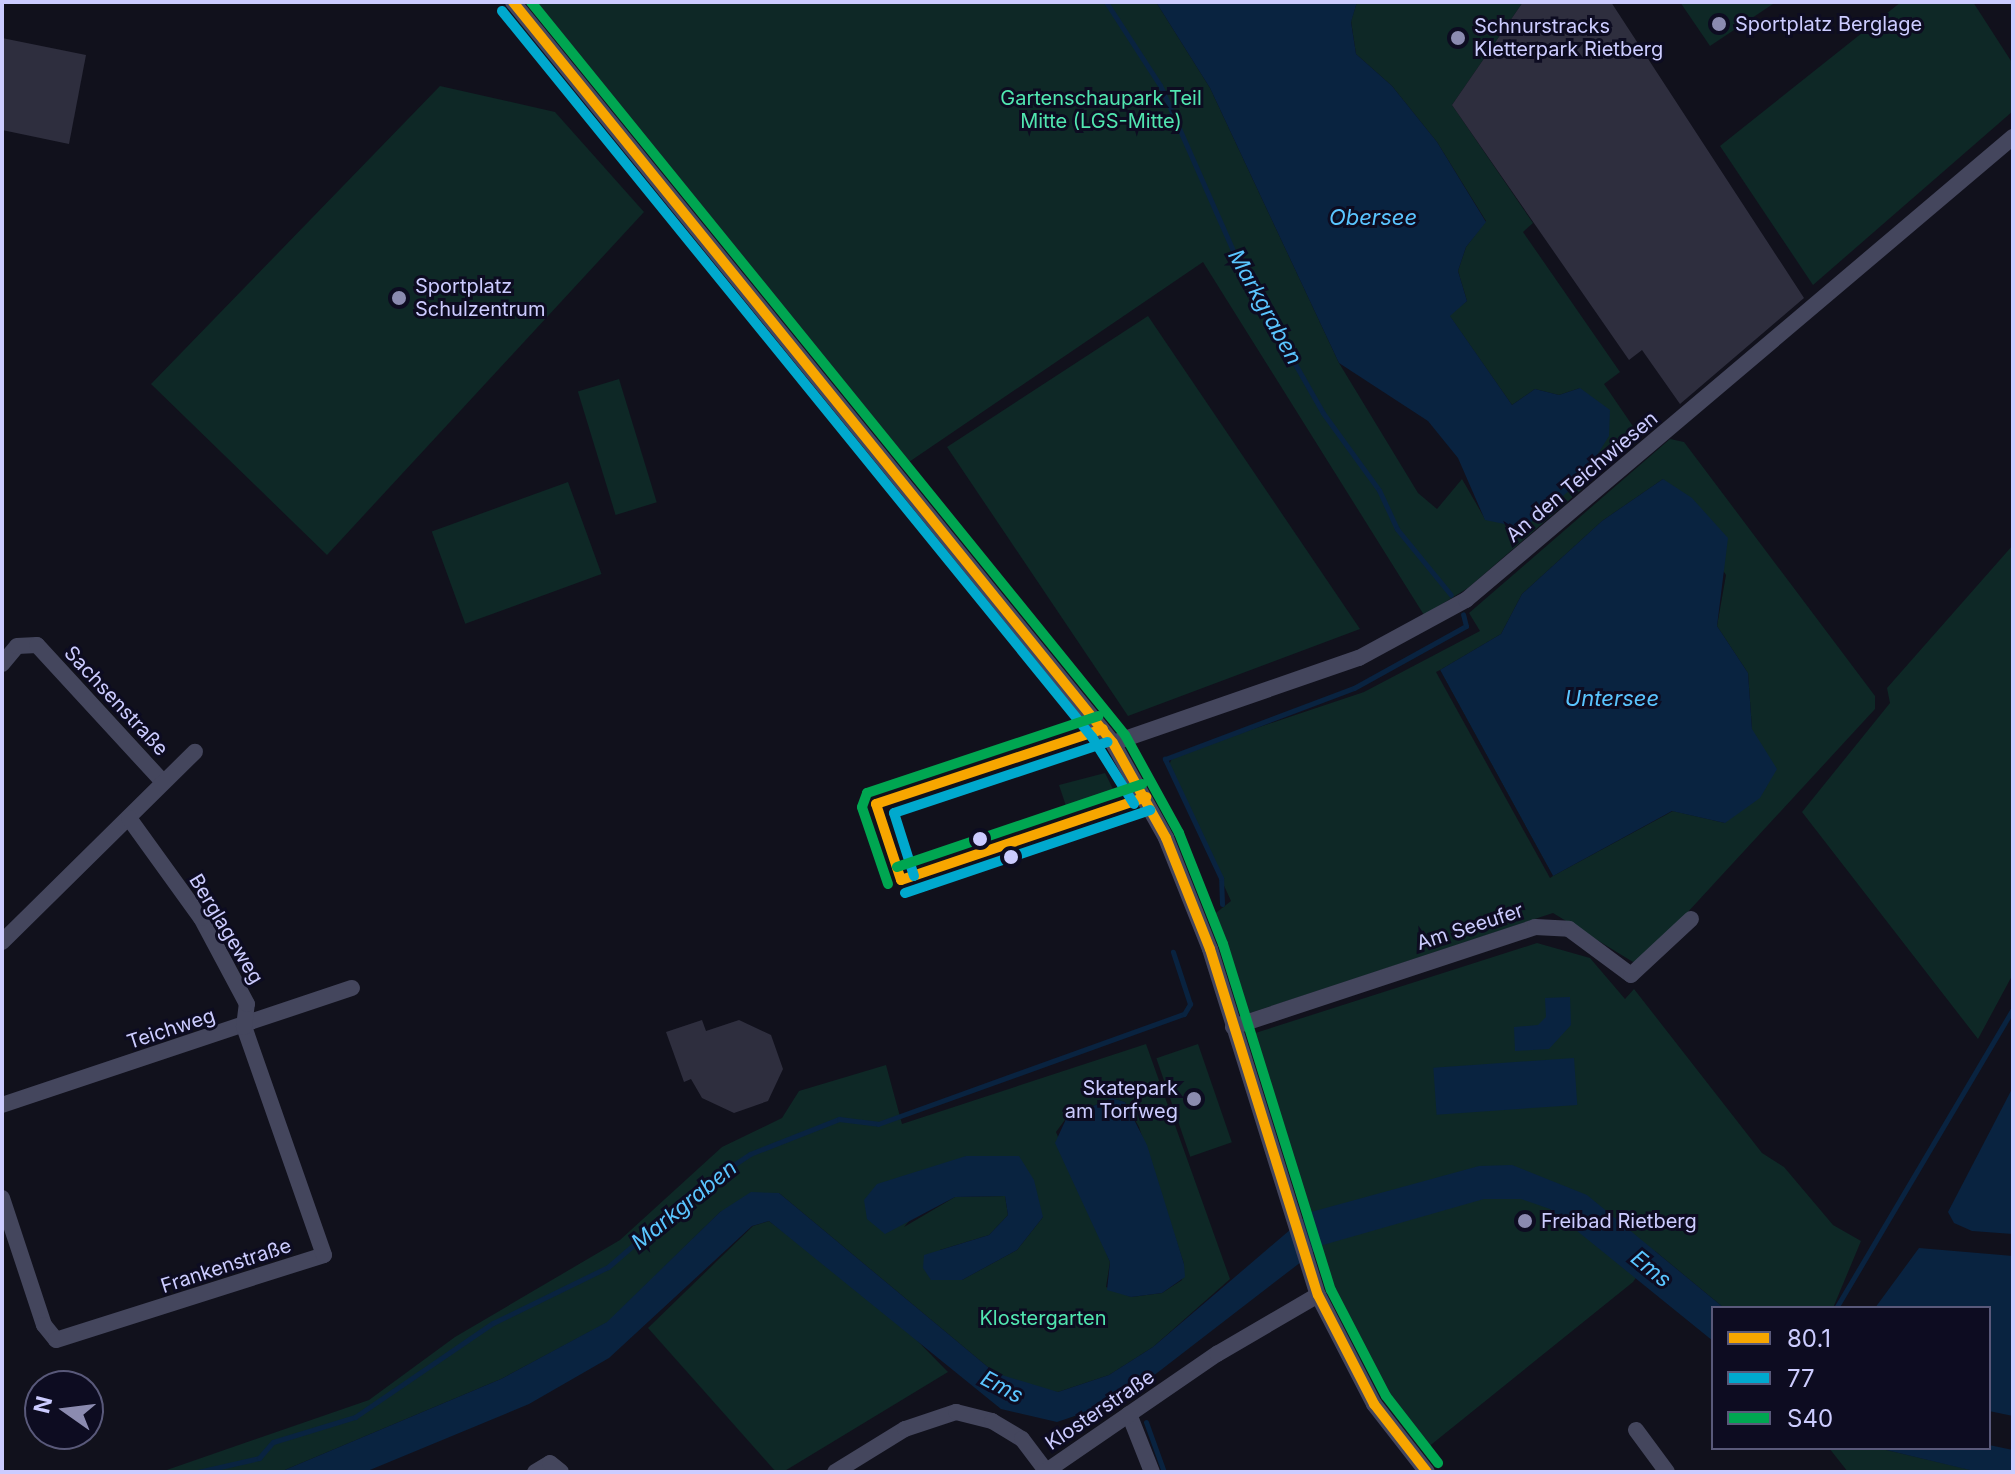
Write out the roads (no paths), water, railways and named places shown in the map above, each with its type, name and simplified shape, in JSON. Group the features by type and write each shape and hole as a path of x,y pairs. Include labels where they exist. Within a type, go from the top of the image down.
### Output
{"street":[{"path":"513,2 1113,743 1178,864 1310,1273 1312,1298 1374,1404 1427,1472"},
{"name":"An den Teichwiesen","path":"1113,743 1359,658 1466,600 2013,137"},
{"name":"Sachsenstraße","path":"2,664 17,646 37,645 163,782"},
{"path":"2,942 195,752"},
{"name":"Berglageweg","path":"129,818 201,918 247,1004 244,1027"},
{"name":"Am Seeufer","path":"1233,1027 1535,927 1569,929 1631,975 1691,919"},
{"name":"Teichweg","path":"2,1105 244,1027 352,988"},
{"name":"Frankenstraße","path":"2,1198 44,1325 56,1340 324,1255 244,1027"},
{"name":"Klosterstraße","path":"835,1472 905,1429 956,1412 992,1421 1022,1439 1046,1472 1129,1414 1312,1298"},
{"path":"1129,1414 1152,1472"},
{"path":"1636,1430 1667,1472"},
{"path":"535,1472 550,1463 561,1472"}],"water":[{"name":"Obersee","path":"1156,2 1357,2 1351,22 1356,54 1392,86 1437,142 1486,222 1466,247 1458,271 1467,301 1450,316 1512,405 1535,389 1559,395 1580,388 1610,410 1609,436 1581,481 1524,528 1485,520 1458,458 1428,421 1339,363 1210,88"},
{"name":"Untersee","path":"1663,479 1692,498 1728,538 1717,626 1748,673 1752,729 1777,769 1760,798 1725,823 1672,811 1553,876 1440,670 1501,634 1522,594 1602,521"},
{"path":"1570,997 1571,1025 1549,1049 1515,1051 1514,1027 1538,1025 1546,1017 1545,998"},
{"path":"1574,1058 1577,1105 1437,1115 1433,1068"},
{"path":"2013,1087 2013,1234 1972,1231 1954,1223 1948,1212"},
{"path":"1112,1098 1125,1102 1147,1145 1184,1264 1185,1277 1162,1293 1131,1297 1107,1290 1110,1262 1055,1143 1067,1117"},
{"path":"966,1156 1019,1156 1034,1180 1043,1217 1017,1250 962,1280 931,1280 923,1268 924,1255 989,1235 1008,1215 1005,1196 955,1197 885,1234 867,1219 864,1200 877,1184"},
{"name":"Ems","path":"1512,1165 1587,1195 1722,1306 1711,1306 1711,1339 1550,1209 1521,1199 1484,1199 1323,1245 1122,1400 1057,1422 1001,1409 769,1221 752,1226 609,1358 529,1404 365,1472 280,1472 501,1379 607,1322 720,1212 751,1192 779,1193 995,1373 1058,1392 1109,1375 1153,1347 1311,1212 1479,1166"},
{"path":"1919,1248 2013,1256 2013,1416 1991,1411 1991,1306 1876,1306"},
{"path":"1991,1445 2013,1450 2013,1472 1978,1472 1886,1450 1991,1450"}],"waterway":[{"name":"Markgraben","path":"1106,2 1160,85 1242,271 1323,413 1379,490 1397,529 1451,595"},
{"name":"Markgraben","path":"1222,904 1221,878 1165,759 1354,688 1466,626 1463,614"},
{"name":"Markgraben","path":"198,1472 259,1458 273,1442 355,1417 493,1323 608,1267 702,1186 750,1154 839,1119 878,1124 1184,1014 1190,1004 1173,952"},
{"path":"1837,1306 2013,1009"},
{"path":"1146,1422 1164,1472"}],"place":[{"name":"Sportplatz Berglage","path":"1719,24"},
{"name":"Schnurstracks Kletterpark Rietberg","path":"1458,38"},
{"name":"Sportplatz Schulzentrum","path":"399,298"},
{"name":"Skatepark am Torfweg","path":"1194,1099"},
{"name":"Freibad Rietberg","path":"1525,1221"}],"park label":[{"name":"Gartenschaupark Teil Mitte (LGS-Mitte)","path":"1101,110"},
{"name":"Klostergarten","path":"1043,1318"}]}
